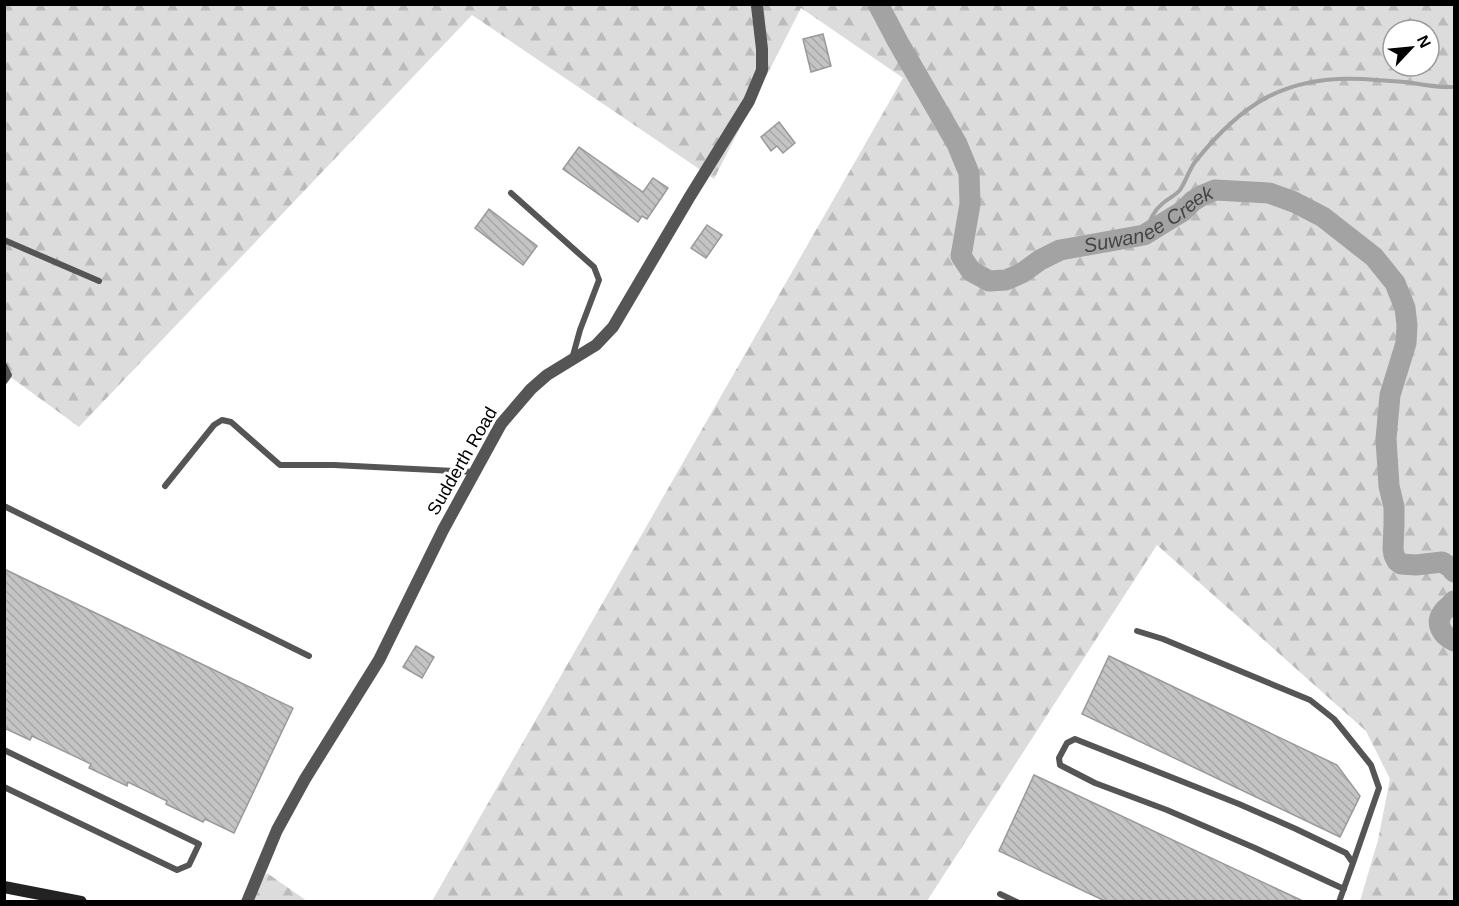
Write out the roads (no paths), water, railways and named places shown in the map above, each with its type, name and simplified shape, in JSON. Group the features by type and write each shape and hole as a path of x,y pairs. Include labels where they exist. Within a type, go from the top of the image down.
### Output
{"main road":[{"path":"4,887 81,902"}],"street":[{"name":"Sudderth Road","path":"247,902 277,830 305,779 379,660 443,530 501,424 531,389 547,375 596,345 613,327 688,198 749,101 762,70 757,6"}],"lane":[{"path":"512,193 594,267 599,280 580,330 572,359"},
{"path":"4,240 99,281"},
{"path":"4,365 9,375 4,382"},
{"path":"165,486 214,425 222,420 231,422 280,465 334,465 475,472"},
{"path":"4,506 309,656"},
{"path":"1137,631 1163,639 1310,700 1334,719 1371,765 1379,788 1339,902"},
{"path":"1344,889 1167,810 1095,783 1060,765 1059,758 1067,743 1075,738 1296,829 1346,853 1353,863"},
{"path":"4,750 199,844 189,865 177,870 4,787"},
{"path":"1000,894 1017,902"}],"waterway":[{"name":"Suwanee Creek","path":"878,4 957,144 969,173 970,204 961,256 971,271 989,281 1006,280 1060,250 1144,235 1183,211 1193,201 1215,190 1269,193 1294,202 1323,217 1374,257 1395,283 1405,308 1407,325 1406,343 1390,395 1386,439 1389,486 1394,507 1394,555 1401,564 1442,562 1454,572"},
{"path":"1144,235 1156,211 1180,190 1193,165 1213,141 1230,124 1268,97 1288,88 1336,79 1363,79 1454,87"},
{"name":"Suwanee Creek","path":"1454,601 1443,612 1439,621 1443,633 1454,641"}]}
